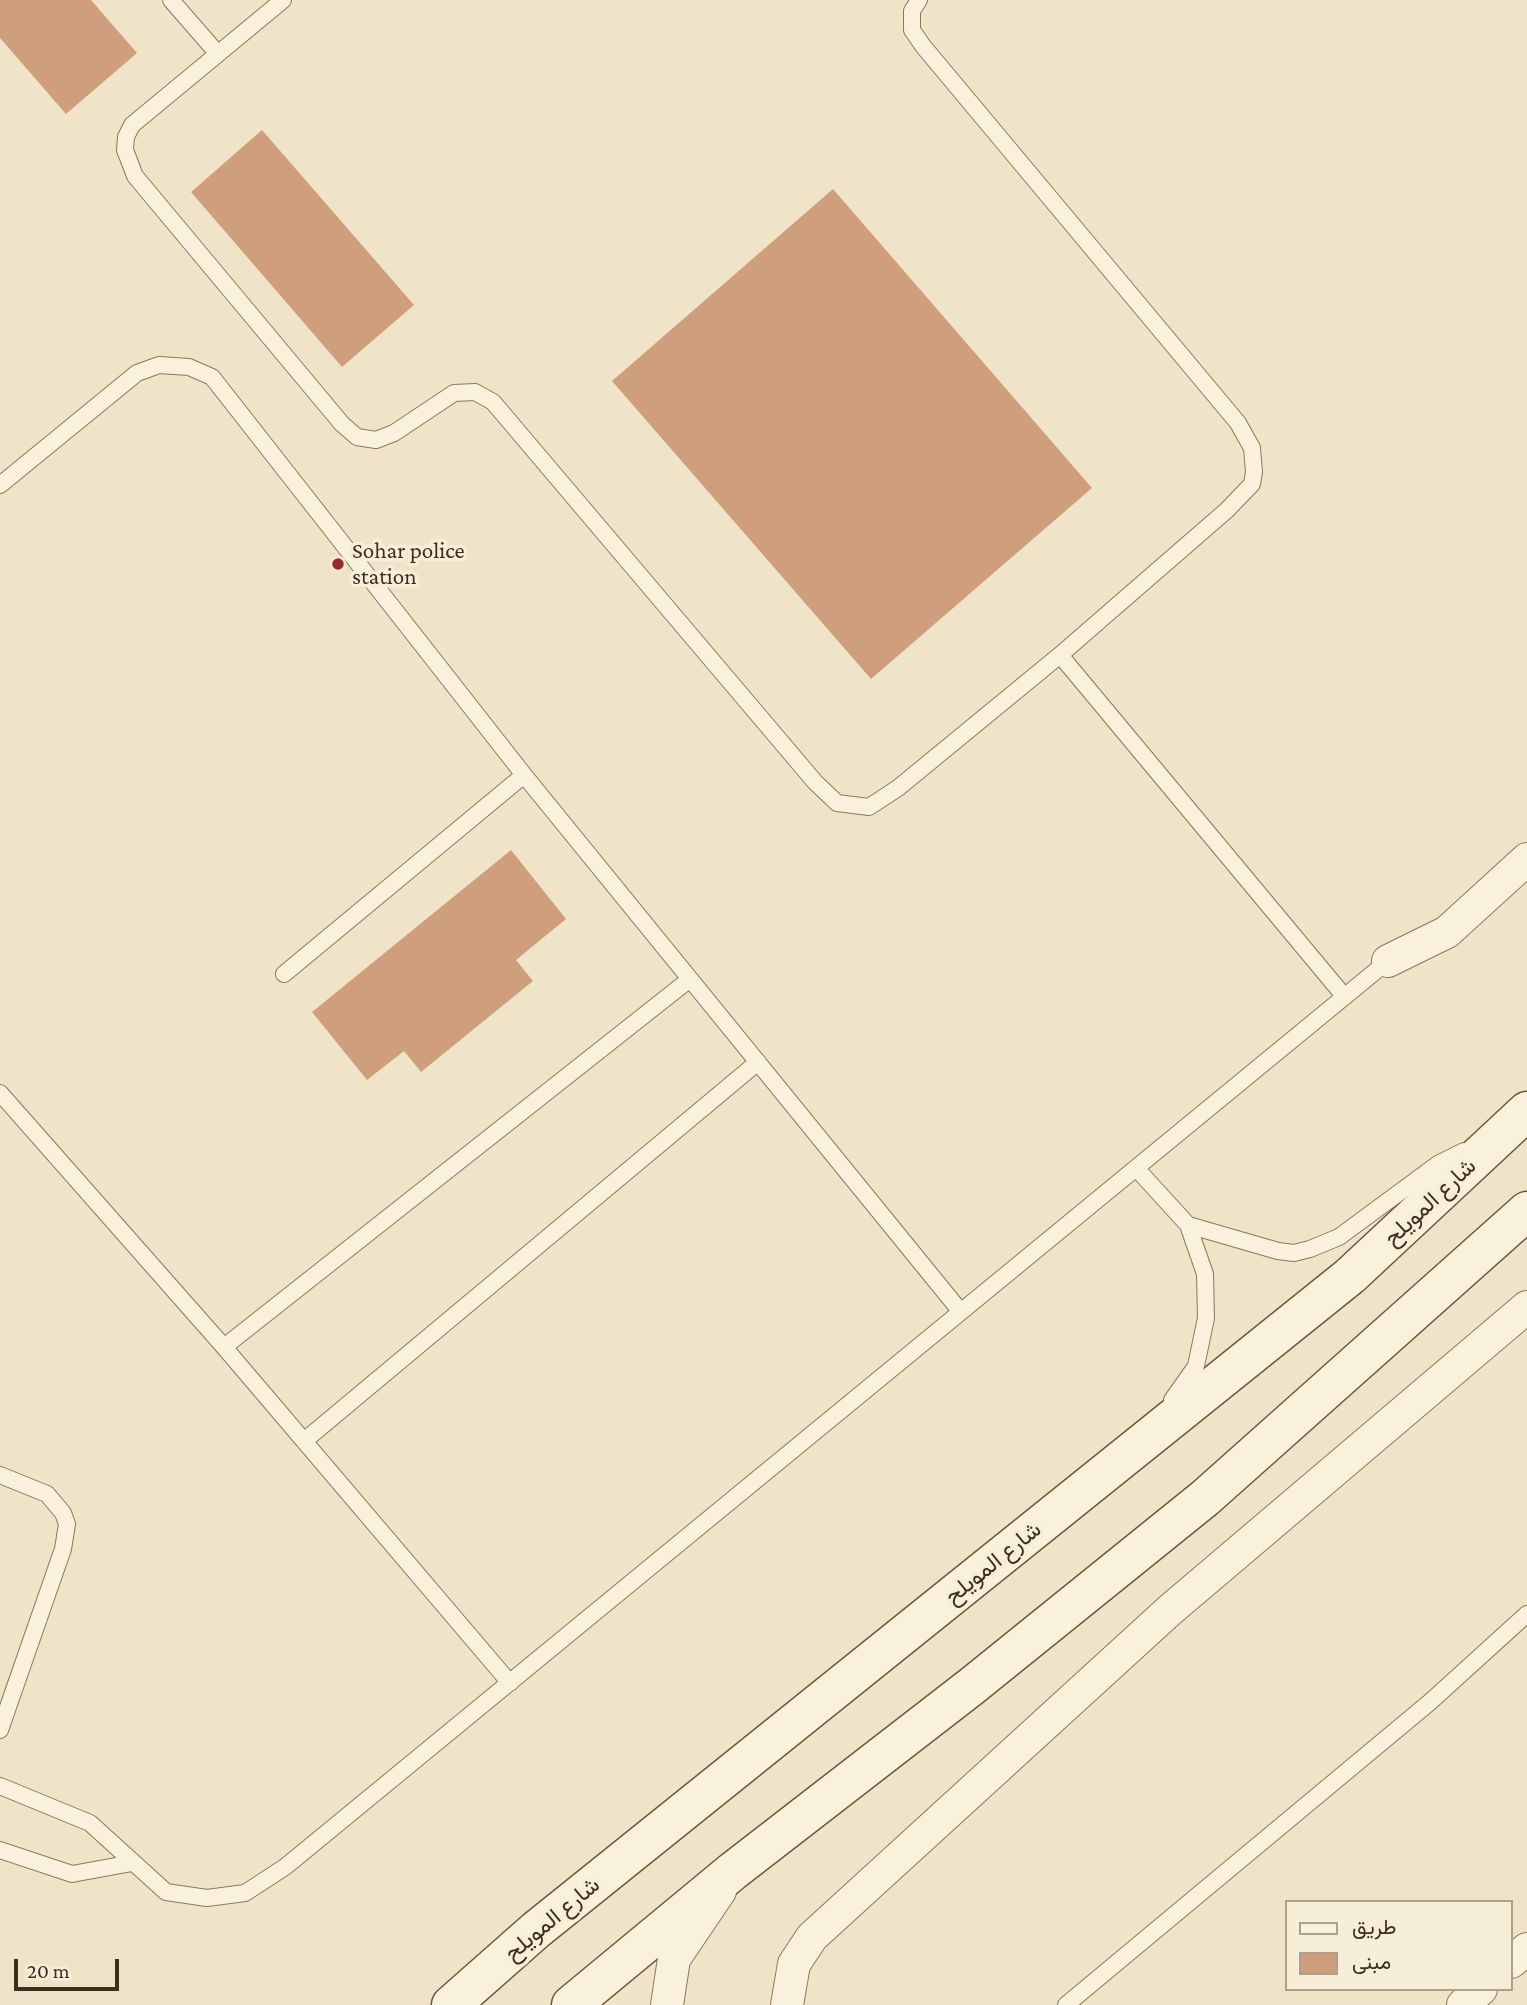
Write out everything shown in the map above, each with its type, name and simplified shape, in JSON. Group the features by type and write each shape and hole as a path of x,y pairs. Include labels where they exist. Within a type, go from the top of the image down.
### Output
{"main road":[{"name":"شارع المويلح","path":"451,2005 536,1930 1350,1276 1520,1119"},
{"path":"571,2005 733,1871 972,1686 1205,1498 1527,1211"}],"street":[{"path":"1388,961 1447,932 1527,859"},
{"path":"787,2005 794,1964 812,1937 1170,1610 1527,1307"},
{"path":"667,2005 674,1959 733,1871"},
{"path":"1513,1960 1527,1949"},
{"path":"1463,2005 1478,1991"}],"lane":[{"path":"171,0 218,54"},
{"path":"283,0 132,125 126,137 125,150 135,176 342,424 357,437 376,440 394,433 454,393 475,392 493,402 815,782 837,803 869,807 898,788 1060,655 1244,493 1252,484 1254,472 1252,449 1238,423 923,46 912,30 912,11 919,0"},
{"path":"0,485 137,373 159,365 190,367 212,377 524,775 961,1312"},
{"path":"1060,655 1344,996"},
{"path":"284,974 524,775"},
{"path":"0,1786 90,1823 166,1892 207,1898 245,1893 285,1867 1388,961"},
{"path":"224,1347 690,979"},
{"path":"303,1441 758,1062"},
{"path":"0,1093 224,1347 510,1683"},
{"path":"1188,1225 1278,1251 1310,1249 1348,1231 1438,1164 1520,1119"},
{"path":"1098,1478 1167,1405 1196,1366 1206,1318 1205,1274 1188,1225 1136,1168"},
{"path":"0,1475 47,1494 63,1513 66,1524 63,1549 0,1730"},
{"path":"1066,2005 1430,1702 1527,1614"},
{"path":"0,1850 72,1874 132,1863"}],"building":[{"path":"0,0 91,0 137,53 66,114 0,38"},
{"path":"262,130 414,305 342,367 191,192"},
{"path":"833,189 1092,488 871,679 612,381"},
{"path":"511,850 566,919 516,960 533,981 421,1072 404,1051 367,1080 312,1012"}],"place":[{"name":"Sohar police station","path":"338,564"}]}
